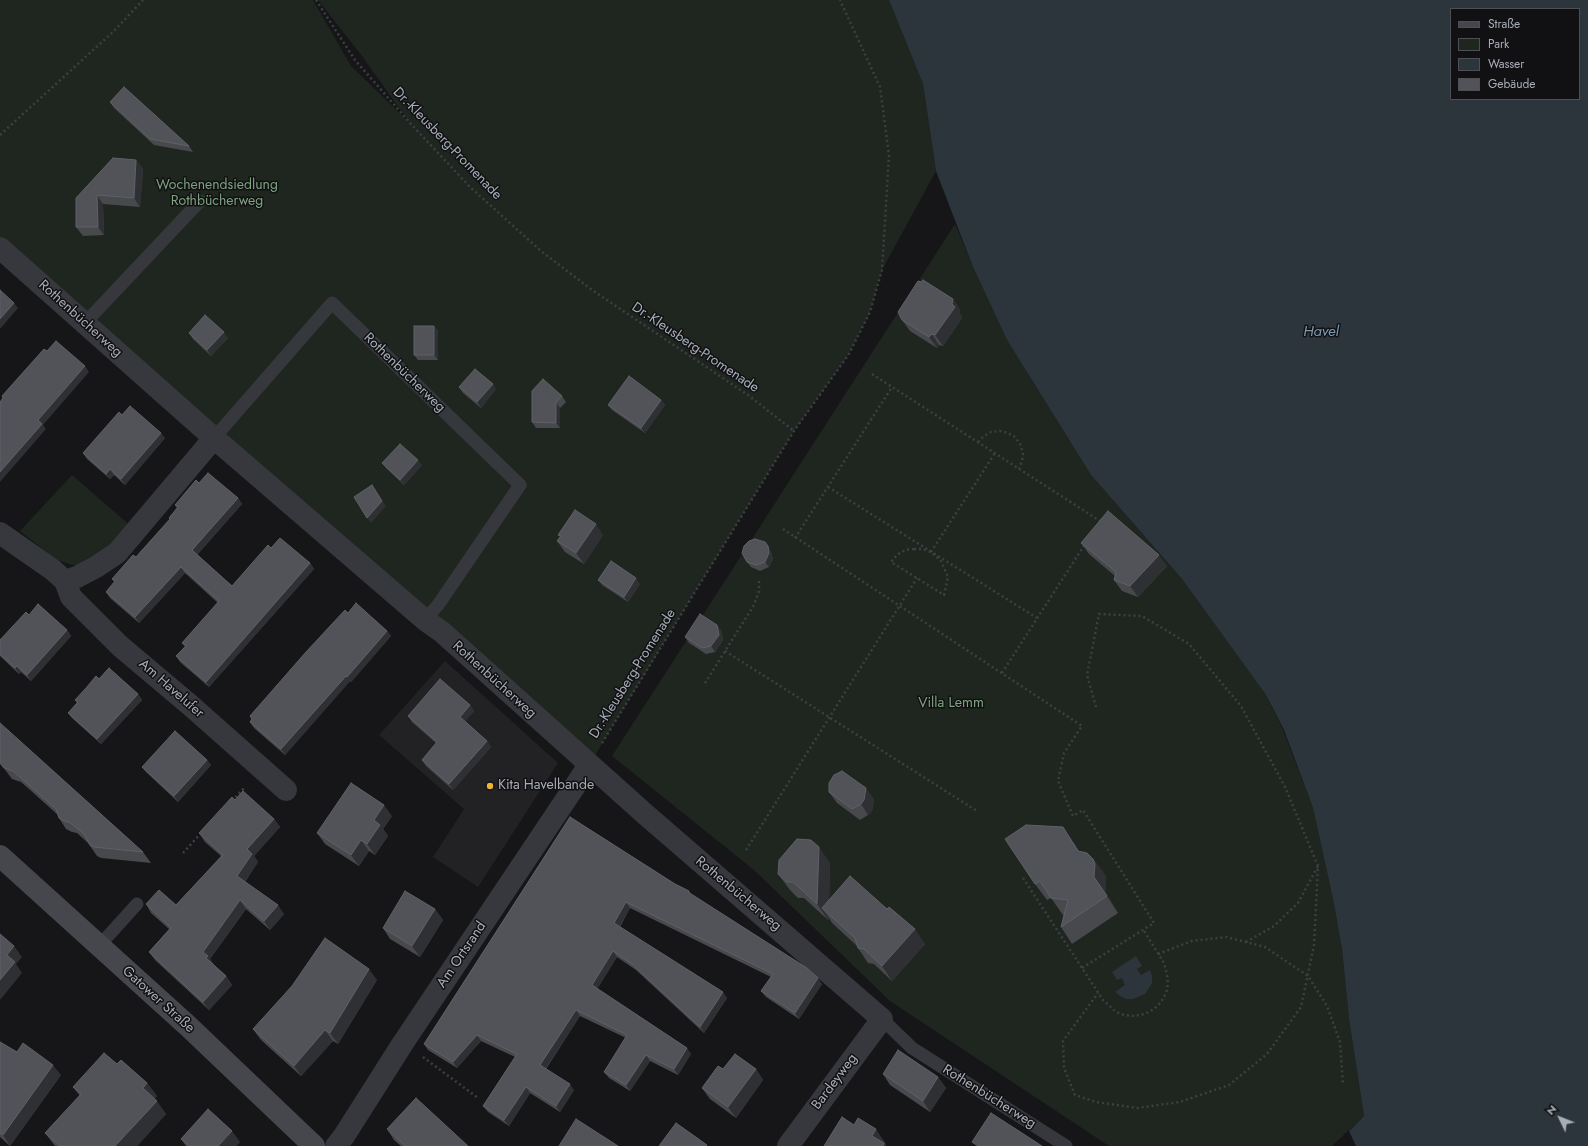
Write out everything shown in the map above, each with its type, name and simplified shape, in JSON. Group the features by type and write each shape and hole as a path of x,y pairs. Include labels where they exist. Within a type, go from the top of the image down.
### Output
{"main road":[{"name":"Gatower Straße","path":"0,856 188,1026 314,1146"}],"street":[{"name":"Rothenbücherweg","path":"0,248 214,438 425,620 442,632 588,764 882,1019"},
{"path":"65,581 77,577 96,567 117,553 214,438"},
{"name":"Am Havelufer","path":"0,533 65,581 71,597 120,646 190,705 286,790"},
{"name":"Am Ortsrand","path":"336,1146 344,1136 403,1042 588,764"},
{"name":"Bardeyweg","path":"788,1146 882,1019"}],"lane":[{"path":"85,323 200,201"},
{"name":"Rothenbücherweg","path":"214,438 332,303 520,485 442,599 425,620"},
{"path":"99,946 137,904"},
{"name":"Rothenbücherweg","path":"882,1019 912,1048 1066,1146"}],"path":[{"path":"0,136 114,31 142,0"},
{"name":"Dr.-Kleusberg-Promenade","path":"316,0 355,60 411,124 470,187 541,251 592,290 748,395 794,431 588,764"},
{"path":"794,431 849,354 870,312 882,270 889,155 880,87 840,0"},
{"path":"872,374 1100,521 1096,527"},
{"path":"795,538 892,386"},
{"path":"978,442 991,432 1004,432 1015,437 1023,452 1019,469"},
{"path":"931,552 995,453"},
{"path":"828,487 1037,618"},
{"path":"783,529 1082,726 1064,753 1058,781 1073,816 1083,810 1154,923 1082,968"},
{"path":"1002,673 1087,540"},
{"path":"922,549 931,552 942,561 948,577 944,595 891,562 897,555 910,550 922,549"},
{"path":"706,683 754,605 759,591 759,578"},
{"path":"746,850 917,578"},
{"path":"1096,707 1087,675 1099,614 1142,616 1189,644 1241,706 1285,788 1318,866 1314,945 1301,1007 1267,1054 1229,1085 1180,1102 1137,1108 1096,1102 1075,1095 1064,1068 1063,1041 1098,993"},
{"path":"725,651 977,811"},
{"path":"230,803 261,769"},
{"path":"183,853 204,831"},
{"path":"1246,942 1274,926 1298,903 1318,866"},
{"path":"1023,878 1098,993 1108,1006 1116,1012 1124,1015 1134,1016 1145,1014 1154,1008 1161,1002 1166,993 1168,984 1168,974 1164,963 1143,929"},
{"path":"1158,954 1192,941 1226,937 1265,947 1308,976 1327,1006 1340,1042 1343,1085"},
{"path":"403,1042 478,1098"}],"shaded area":[{"name":"Kita Havelbande","path":"445,661 558,763 478,887 433,857 464,809 379,735"}],"green space":[{"name":"Wochenendsiedlung Rothbücherweg","path":"0,0 313,0 351,66 409,122 362,56 318,0 889,0 923,84 936,171 882,270 870,312 849,354 794,431 589,765 0,248"},
{"name":"Villa Lemm","path":"955,224 1007,340 1091,475 1182,579 1266,695 1283,730 1313,808 1333,899 1342,949 1349,1019 1364,1116 1332,1146 1109,1146 890,1001 754,870 612,756"},
{"path":"72,475 133,528 89,565 72,565 55,559 20,531"}],"water":[{"name":"Havel","path":"889,0 1588,0 1588,1146 1356,1146 1349,1131 1364,1116 1349,1019 1342,949 1333,899 1313,808 1284,730 1266,695 1182,579 1091,475 1007,340 973,267 936,171 923,84"},
{"path":"1136,956 1142,966 1137,969 1141,975 1150,970 1152,983 1145,994 1133,999 1126,999 1115,992 1125,985 1122,978 1117,980 1112,972"}],"building":[{"path":"124,87 189,146 150,139 110,102"},
{"path":"113,158 136,160 134,198 97,195 98,227 76,227 76,198"},
{"path":"923,280 953,299 952,304 955,307 935,335 932,334 929,337 902,320 898,312 918,281 921,282"},
{"path":"0,290 14,303 0,319"},
{"path":"205,315 224,332 207,350 189,333"},
{"path":"414,326 434,326 434,355 414,355"},
{"path":"56,341 85,366 38,420 42,424 0,472 0,402 3,398 2,396 44,349 47,351"},
{"path":"475,369 493,384 477,402 459,387"},
{"path":"629,376 661,400 641,428 608,405"},
{"path":"543,379 562,396 556,402 556,423 532,422 532,391"},
{"path":"130,406 161,433 121,479 110,469 106,474 83,453 119,412 122,415"},
{"path":"400,444 418,460 400,480 382,463"},
{"path":"208,473 238,498 192,550 232,586 268,545 271,548 280,538 310,563 206,682 176,656 186,646 182,643 219,601 181,567 135,617 106,592 115,581 112,579 133,555 136,557 170,519 169,518 178,507 175,505 196,480 199,483"},
{"path":"372,485 382,501 367,518 354,497"},
{"path":"575,510 596,524 576,553 557,541 561,536 558,535"},
{"path":"1108,511 1159,555 1130,586 1114,580 1116,572 1081,543"},
{"path":"755,539 765,542 768,546 769,553 765,562 756,565 747,562 742,553 744,546 749,541"},
{"path":"611,561 636,578 624,597 598,580"},
{"path":"356,603 387,631 281,749 250,722 252,719 250,716 345,610 348,613"},
{"path":"38,604 67,630 27,675 17,666 15,668 0,654 0,640 26,612 29,615"},
{"path":"700,614 717,625 719,635 711,646 702,648 685,637"},
{"path":"109,668 138,694 97,739 68,713 78,702 75,700 96,676 99,679"},
{"path":"440,679 470,705 460,717 487,741 449,784 422,760 437,742 408,716"},
{"path":"0,723 143,852 94,847 90,845 84,834 69,822 59,818 56,809 13,771 4,768 0,763"},
{"path":"175,731 207,760 174,796 142,767"},
{"path":"842,771 866,788 864,800 861,804 852,809 829,792 829,783 834,775"},
{"path":"351,783 384,805 374,820 380,825 367,844 361,840 351,855 317,833"},
{"path":"243,791 274,819 247,849 252,854 237,876 278,905 264,921 240,900 203,952 208,956 206,958 226,976 203,1002 149,952 171,928 146,904 159,890 176,905 223,855 199,833 232,797 235,800"},
{"path":"570,817 675,884 689,891 688,892 807,968 818,978 795,1013 761,991 773,974 626,902 614,923 723,992 700,1027 632,964 613,951 592,985 687,1048 674,1069 646,1055 626,1085 604,1072 627,1035 576,1010 540,1065 570,1084 556,1106 526,1087 504,1120 483,1106 517,1054 477,1035 453,1062 424,1044"},
{"path":"1026,825 1063,827 1078,851 1087,853 1093,859 1095,864 1094,877 1107,896 1061,927 1068,900 1051,898 1040,881 1035,884 1005,839"},
{"path":"797,839 811,840 819,847 817,904 793,882 787,882 778,874 779,860"},
{"path":"850,876 887,909 889,907 915,929 882,966 864,949 858,948 855,938 822,908"},
{"path":"405,891 435,909 412,946 383,928"},
{"path":"0,934 14,946 7,955 15,962 0,980"},
{"path":"325,938 369,969 330,1033 325,1030 294,1066 253,1029 292,986"},
{"path":"0,1042 17,1052 23,1043 53,1065 3,1135 0,1133"},
{"path":"898,1050 938,1077 923,1101 883,1074"},
{"path":"104,1053 117,1064 121,1060 147,1083 143,1088 157,1101 115,1146 60,1146 45,1133 81,1094 73,1087"},
{"path":"735,1054 756,1069 728,1107 702,1088 718,1066 723,1069"},
{"path":"416,1098 468,1146 405,1146 387,1129"},
{"path":"208,1109 232,1131 218,1146 189,1146 181,1139"},
{"path":"991,1113 1042,1146 978,1146 972,1142"},
{"path":"842,1117 854,1125 858,1118 876,1129 872,1136 884,1143 883,1146 824,1146"},
{"path":"576,1119 618,1146 559,1146"},
{"path":"676,1123 707,1145 659,1146"}],"place":[{"name":"Kita Havelbande","path":"490,786"}]}
